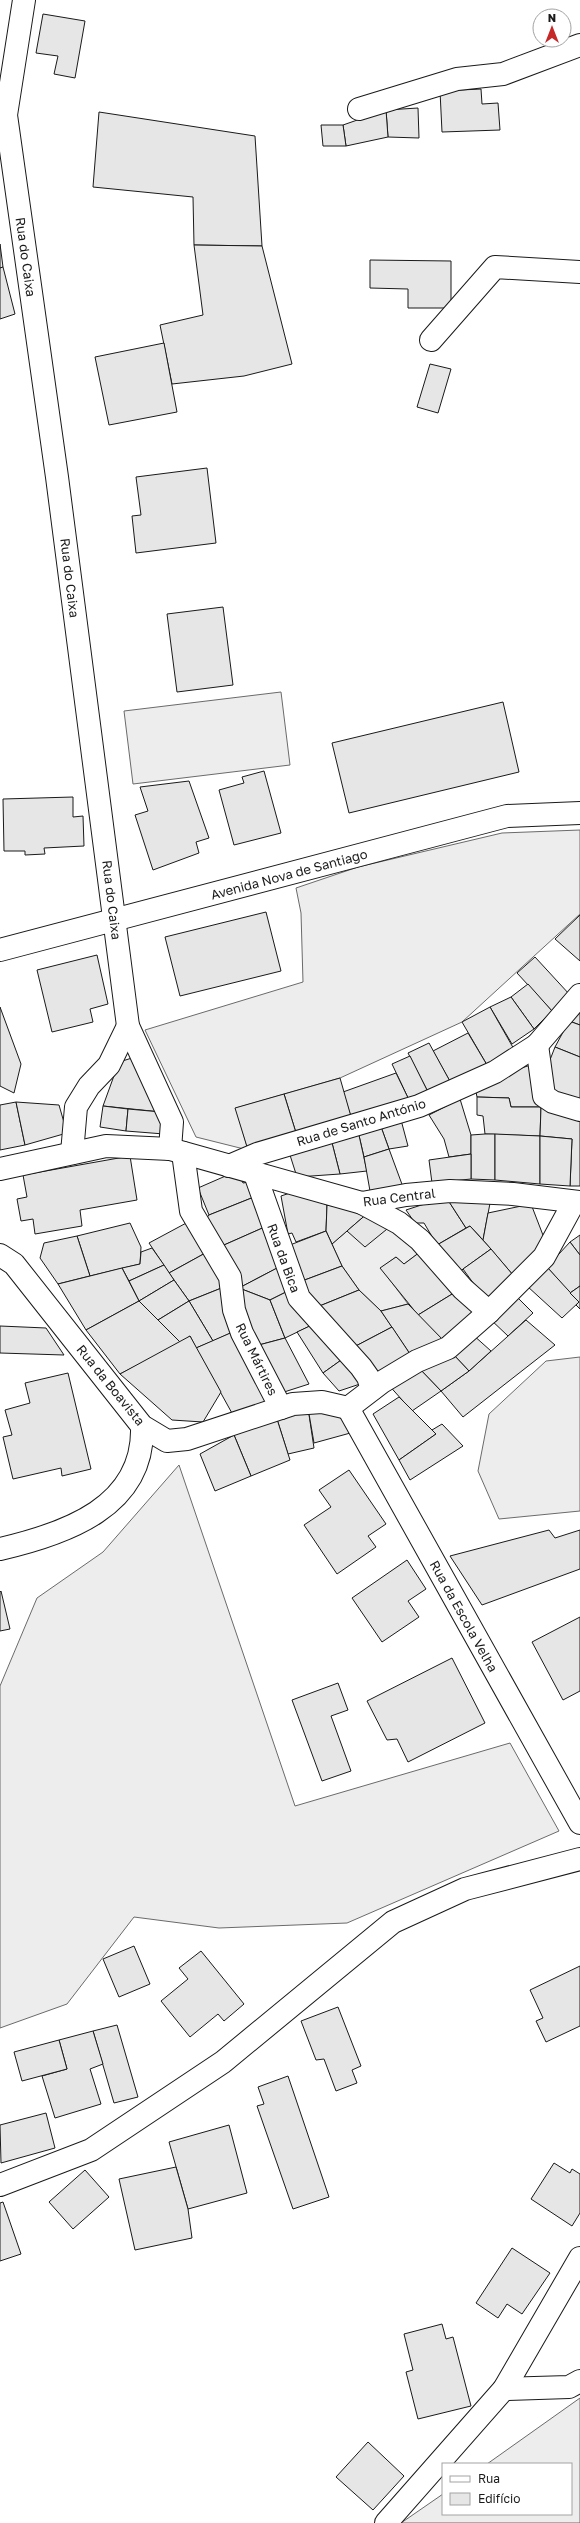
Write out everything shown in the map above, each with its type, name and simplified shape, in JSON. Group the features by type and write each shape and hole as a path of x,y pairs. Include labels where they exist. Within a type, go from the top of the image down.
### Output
{"street":[{"name":"Rua do Caixa","path":"24,0 6,115 57,477 128,1026 172,1122 177,1151"},
{"path":"359,109 457,79 503,74 580,45"},
{"path":"431,340 495,267 580,272"},
{"name":"Avenida Nova de Santiago","path":"0,950 507,816 580,813"},
{"name":"Rua de Santo António","path":"229,1166 257,1154 419,1106 495,1072 537,1045 580,995"},
{"path":"72,1153 76,1107 89,1086 109,1065 128,1026"},
{"path":"537,1045 544,1096 553,1102 580,1110"},
{"name":"Rua Central","path":"0,1169 106,1146 177,1151 362,1203 406,1195 450,1190 513,1194 577,1202"},
{"name":"Rua Mártires","path":"177,1151 191,1211 230,1277 234,1310 242,1333 281,1408"},
{"name":"Rua da Bica","path":"255,1174 299,1298 361,1367 368,1377 372,1389"},
{"path":"348,1408 372,1389 417,1361 448,1348 489,1312 544,1257 577,1202"},
{"path":"362,1203 399,1222 420,1240 463,1289 489,1312"},
{"name":"Rua da Boavista","path":"0,1255 14,1264 142,1426 167,1441 187,1440 293,1404 322,1402 348,1408"},
{"name":"Rua da Escola Velha","path":"348,1408 580,1823"},
{"path":"0,1549 45,1539 81,1523 112,1502 137,1465 142,1446 142,1426"},
{"path":"0,2185 91,2150 223,2062 393,1922 465,1889 580,1859"},
{"path":"386,2523 504,2389 580,2258"},
{"path":"504,2389 569,2387 580,2381"}],"shaded area":[{"path":"281,692 290,765 133,784 124,711"},
{"path":"580,830 580,914 462,1022 340,1078 236,1108 248,1150 196,1137 145,1030 303,982 301,913 296,888 358,867 502,833"},
{"path":"392,1225 424,1249 404,1264 396,1257 381,1268 408,1304 381,1311 359,1290 342,1266 332,1244 347,1231"},
{"path":"580,1357 580,1511 499,1519 478,1471 489,1414 546,1361"},
{"path":"179,1465 295,1806 510,1743 559,1831 347,1923 219,1928 134,1917 67,2004 0,2028 0,1686 37,1598 103,1552"},
{"path":"580,2398 580,2523 401,2523 442,2495 442,2515 572,2515 572,2463 488,2463"}],"building":[{"path":"43,14 85,21 75,78 54,74 58,56 36,53"},
{"path":"481,89 482,104 498,103 500,130 442,132 440,91"},
{"path":"418,108 419,138 388,137 386,110"},
{"path":"386,110 388,137 346,146 343,125"},
{"path":"99,112 255,136 262,246 194,245 193,197 93,187"},
{"path":"321,125 343,125 346,146 323,146"},
{"path":"0,244 3,267 0,268"},
{"path":"194,245 262,246 292,364 244,376 172,384 160,325 203,315"},
{"path":"370,260 451,261 451,308 408,308 408,289 370,288"},
{"path":"3,267 15,314 0,319 0,268"},
{"path":"164,343 177,412 109,425 95,357"},
{"path":"430,364 451,369 438,413 417,407"},
{"path":"207,468 216,543 136,553 132,516 141,515 136,477"},
{"path":"223,607 233,685 177,692 167,614"},
{"path":"503,702 519,772 349,813 332,743"},
{"path":"264,771 281,833 234,845 219,790 244,783 242,777"},
{"path":"189,781 209,838 196,842 199,853 153,870 135,815 148,811 140,787"},
{"path":"73,797 73,817 83,816 84,846 44,848 45,854 25,855 25,851 4,851 3,799"},
{"path":"266,912 281,971 180,996 165,937"},
{"path":"580,915 580,961 555,939"},
{"path":"97,955 108,1004 90,1009 93,1022 52,1032 37,970"},
{"path":"535,957 570,995 552,1011 517,973"},
{"path":"528,984 552,1011 534,1029 511,997"},
{"path":"511,997 534,1029 512,1044 490,1007"},
{"path":"580,1006 580,1025 569,1021"},
{"path":"0,1007 21,1064 14,1093 0,1086"},
{"path":"490,1007 515,1051 487,1065 462,1022"},
{"path":"569,1021 580,1025 580,1057 555,1047"},
{"path":"468,1033 487,1065 452,1085 433,1051"},
{"path":"429,1043 452,1085 428,1092 408,1053"},
{"path":"555,1047 580,1057 580,1103 546,1091 548,1065"},
{"path":"410,1056 428,1092 410,1102 392,1064"},
{"path":"132,1058 161,1112 103,1106 119,1062"},
{"path":"537,1063 541,1107 511,1107 509,1098 477,1097 476,1092 512,1071"},
{"path":"396,1073 410,1102 352,1120 343,1092"},
{"path":"340,1078 352,1120 297,1136 284,1094"},
{"path":"284,1094 297,1136 248,1150 235,1108"},
{"path":"477,1097 509,1098 511,1107 541,1107 540,1136 485,1134 483,1116 477,1115"},
{"path":"460,1099 471,1135 471,1154 449,1157 444,1139 429,1115"},
{"path":"16,1102 25,1145 0,1150 0,1105"},
{"path":"16,1102 59,1105 67,1133 25,1145"},
{"path":"103,1106 128,1109 126,1131 100,1127"},
{"path":"541,1107 565,1108 580,1115 580,1186 570,1186 572,1139 540,1136"},
{"path":"128,1109 161,1112 164,1134 126,1131"},
{"path":"401,1120 408,1146 389,1149 380,1124"},
{"path":"380,1124 389,1149 364,1157 358,1131"},
{"path":"358,1131 367,1171 340,1174 331,1139"},
{"path":"495,1134 495,1180 471,1179 471,1135"},
{"path":"495,1134 540,1136 540,1184 495,1180"},
{"path":"540,1136 572,1139 570,1186 540,1184"},
{"path":"331,1139 340,1174 297,1177 289,1152"},
{"path":"389,1149 403,1187 370,1191 364,1157"},
{"path":"471,1154 471,1179 432,1183 429,1160"},
{"path":"130,1156 137,1200 80,1210 82,1226 35,1234 33,1219 21,1221 17,1199 27,1197 23,1175"},
{"path":"237,1171 243,1183 249,1182 254,1197 209,1215 198,1188"},
{"path":"296,1191 327,1205 326,1231 296,1242 292,1233 288,1234 281,1196"},
{"path":"254,1197 267,1226 224,1245 205,1220 209,1215"},
{"path":"446,1197 466,1228 437,1245 424,1223 415,1223 406,1210"},
{"path":"446,1197 491,1198 483,1240 470,1226 466,1228"},
{"path":"531,1204 546,1243 513,1275 483,1240 488,1213"},
{"path":"327,1205 369,1212 332,1244 326,1231"},
{"path":"369,1212 392,1225 365,1247 347,1231"},
{"path":"190,1221 209,1251 169,1273 149,1243"},
{"path":"130,1223 141,1247 140,1264 90,1276 77,1236"},
{"path":"267,1226 279,1267 239,1288 224,1245"},
{"path":"470,1226 491,1249 459,1272 437,1245"},
{"path":"326,1231 342,1266 302,1281 290,1245"},
{"path":"580,1235 580,1255 570,1242"},
{"path":"77,1236 90,1276 58,1284 40,1258 44,1243"},
{"path":"570,1242 580,1255 580,1286 570,1293 547,1267"},
{"path":"152,1248 164,1265 129,1281 122,1268 140,1264 141,1252"},
{"path":"424,1249 457,1291 418,1315 380,1268 396,1257 404,1264"},
{"path":"491,1249 513,1275 487,1302 463,1269"},
{"path":"209,1251 224,1287 189,1301 169,1273"},
{"path":"164,1265 174,1280 139,1301 129,1281"},
{"path":"342,1266 359,1290 317,1307 302,1281"},
{"path":"279,1267 290,1290 270,1300 239,1288"},
{"path":"547,1267 579,1302 562,1318 527,1286"},
{"path":"122,1268 139,1301 86,1330 58,1284"},
{"path":"174,1280 189,1301 158,1320 139,1301"},
{"path":"580,1286 580,1309 576,1305 579,1302 570,1293"},
{"path":"224,1287 235,1331 213,1341 189,1301"},
{"path":"239,1288 270,1300 285,1338 255,1346"},
{"path":"290,1290 314,1324 285,1338 270,1300"},
{"path":"359,1290 381,1311 392,1327 352,1348 317,1307"},
{"path":"457,1291 482,1314 446,1343 418,1315"},
{"path":"514,1294 533,1313 508,1336 489,1318"},
{"path":"139,1301 181,1343 120,1374 86,1330"},
{"path":"189,1301 213,1341 196,1348 190,1336 181,1343 158,1320"},
{"path":"408,1304 446,1343 412,1357 381,1311"},
{"path":"526,1320 555,1345 463,1417 441,1391 469,1371"},
{"path":"314,1324 344,1358 323,1373 297,1332"},
{"path":"0,1326 46,1328 64,1355 0,1353"},
{"path":"392,1327 412,1357 381,1380 352,1348"},
{"path":"235,1331 273,1400 233,1415 196,1348"},
{"path":"472,1334 491,1351 469,1371 452,1353"},
{"path":"190,1336 221,1392 203,1422 172,1420 120,1374"},
{"path":"285,1338 309,1384 281,1393 255,1346"},
{"path":"452,1353 469,1371 441,1391 416,1365"},
{"path":"344,1358 360,1384 339,1391 323,1373"},
{"path":"416,1365 441,1391 412,1411 386,1382"},
{"path":"68,1373 91,1469 62,1476 61,1468 13,1479 3,1437 12,1435 5,1410 30,1403 25,1383"},
{"path":"399,1397 436,1434 399,1460 373,1414"},
{"path":"308,1408 314,1448 288,1454 276,1416"},
{"path":"308,1408 343,1417 354,1432 314,1443"},
{"path":"276,1416 290,1460 251,1476 234,1435"},
{"path":"442,1424 463,1446 410,1480 399,1460 436,1434 432,1430"},
{"path":"234,1435 251,1476 215,1491 200,1454"},
{"path":"349,1470 386,1524 368,1536 376,1547 337,1574 304,1525 331,1507 319,1490"},
{"path":"549,1530 555,1538 580,1530 580,1569 482,1605 450,1556"},
{"path":"407,1560 426,1589 408,1601 419,1617 382,1642 352,1598"},
{"path":"1,1591 10,1629 0,1631 0,1592"},
{"path":"580,1617 580,1691 563,1700 532,1642"},
{"path":"452,1658 485,1723 408,1762 397,1739 387,1740 367,1701"},
{"path":"338,1683 348,1710 331,1716 351,1771 322,1781 292,1700"},
{"path":"134,1946 150,1984 119,1997 103,1959"},
{"path":"201,1951 244,2004 224,2021 218,2014 190,2037 161,2001 188,1979 179,1968"},
{"path":"580,1966 580,2026 546,2042 536,2021 543,2018 530,1990"},
{"path":"338,2007 361,2066 352,2070 357,2083 336,2091 324,2059 316,2060 301,2021"},
{"path":"117,2025 138,2097 114,2103 93,2031"},
{"path":"93,2031 103,2064 90,2069 101,2104 55,2118 42,2076 67,2069 59,2040"},
{"path":"59,2040 67,2069 22,2081 14,2052"},
{"path":"288,2076 329,2197 293,2209 257,2106 264,2104 258,2087"},
{"path":"46,2113 55,2148 1,2163 0,2125"},
{"path":"229,2125 247,2193 188,2209 169,2142"},
{"path":"554,2163 570,2173 572,2169 580,2174 580,2213 572,2226 531,2199"},
{"path":"176,2167 188,2209 192,2238 135,2250 119,2179"},
{"path":"85,2170 109,2197 73,2229 49,2202"},
{"path":"3,2202 21,2254 0,2261 0,2203"},
{"path":"512,2248 550,2273 522,2314 507,2304 498,2318 476,2303"},
{"path":"442,2324 446,2339 453,2337 471,2406 418,2419 406,2372 413,2370 404,2334"},
{"path":"368,2442 404,2476 373,2510 336,2477"}]}
